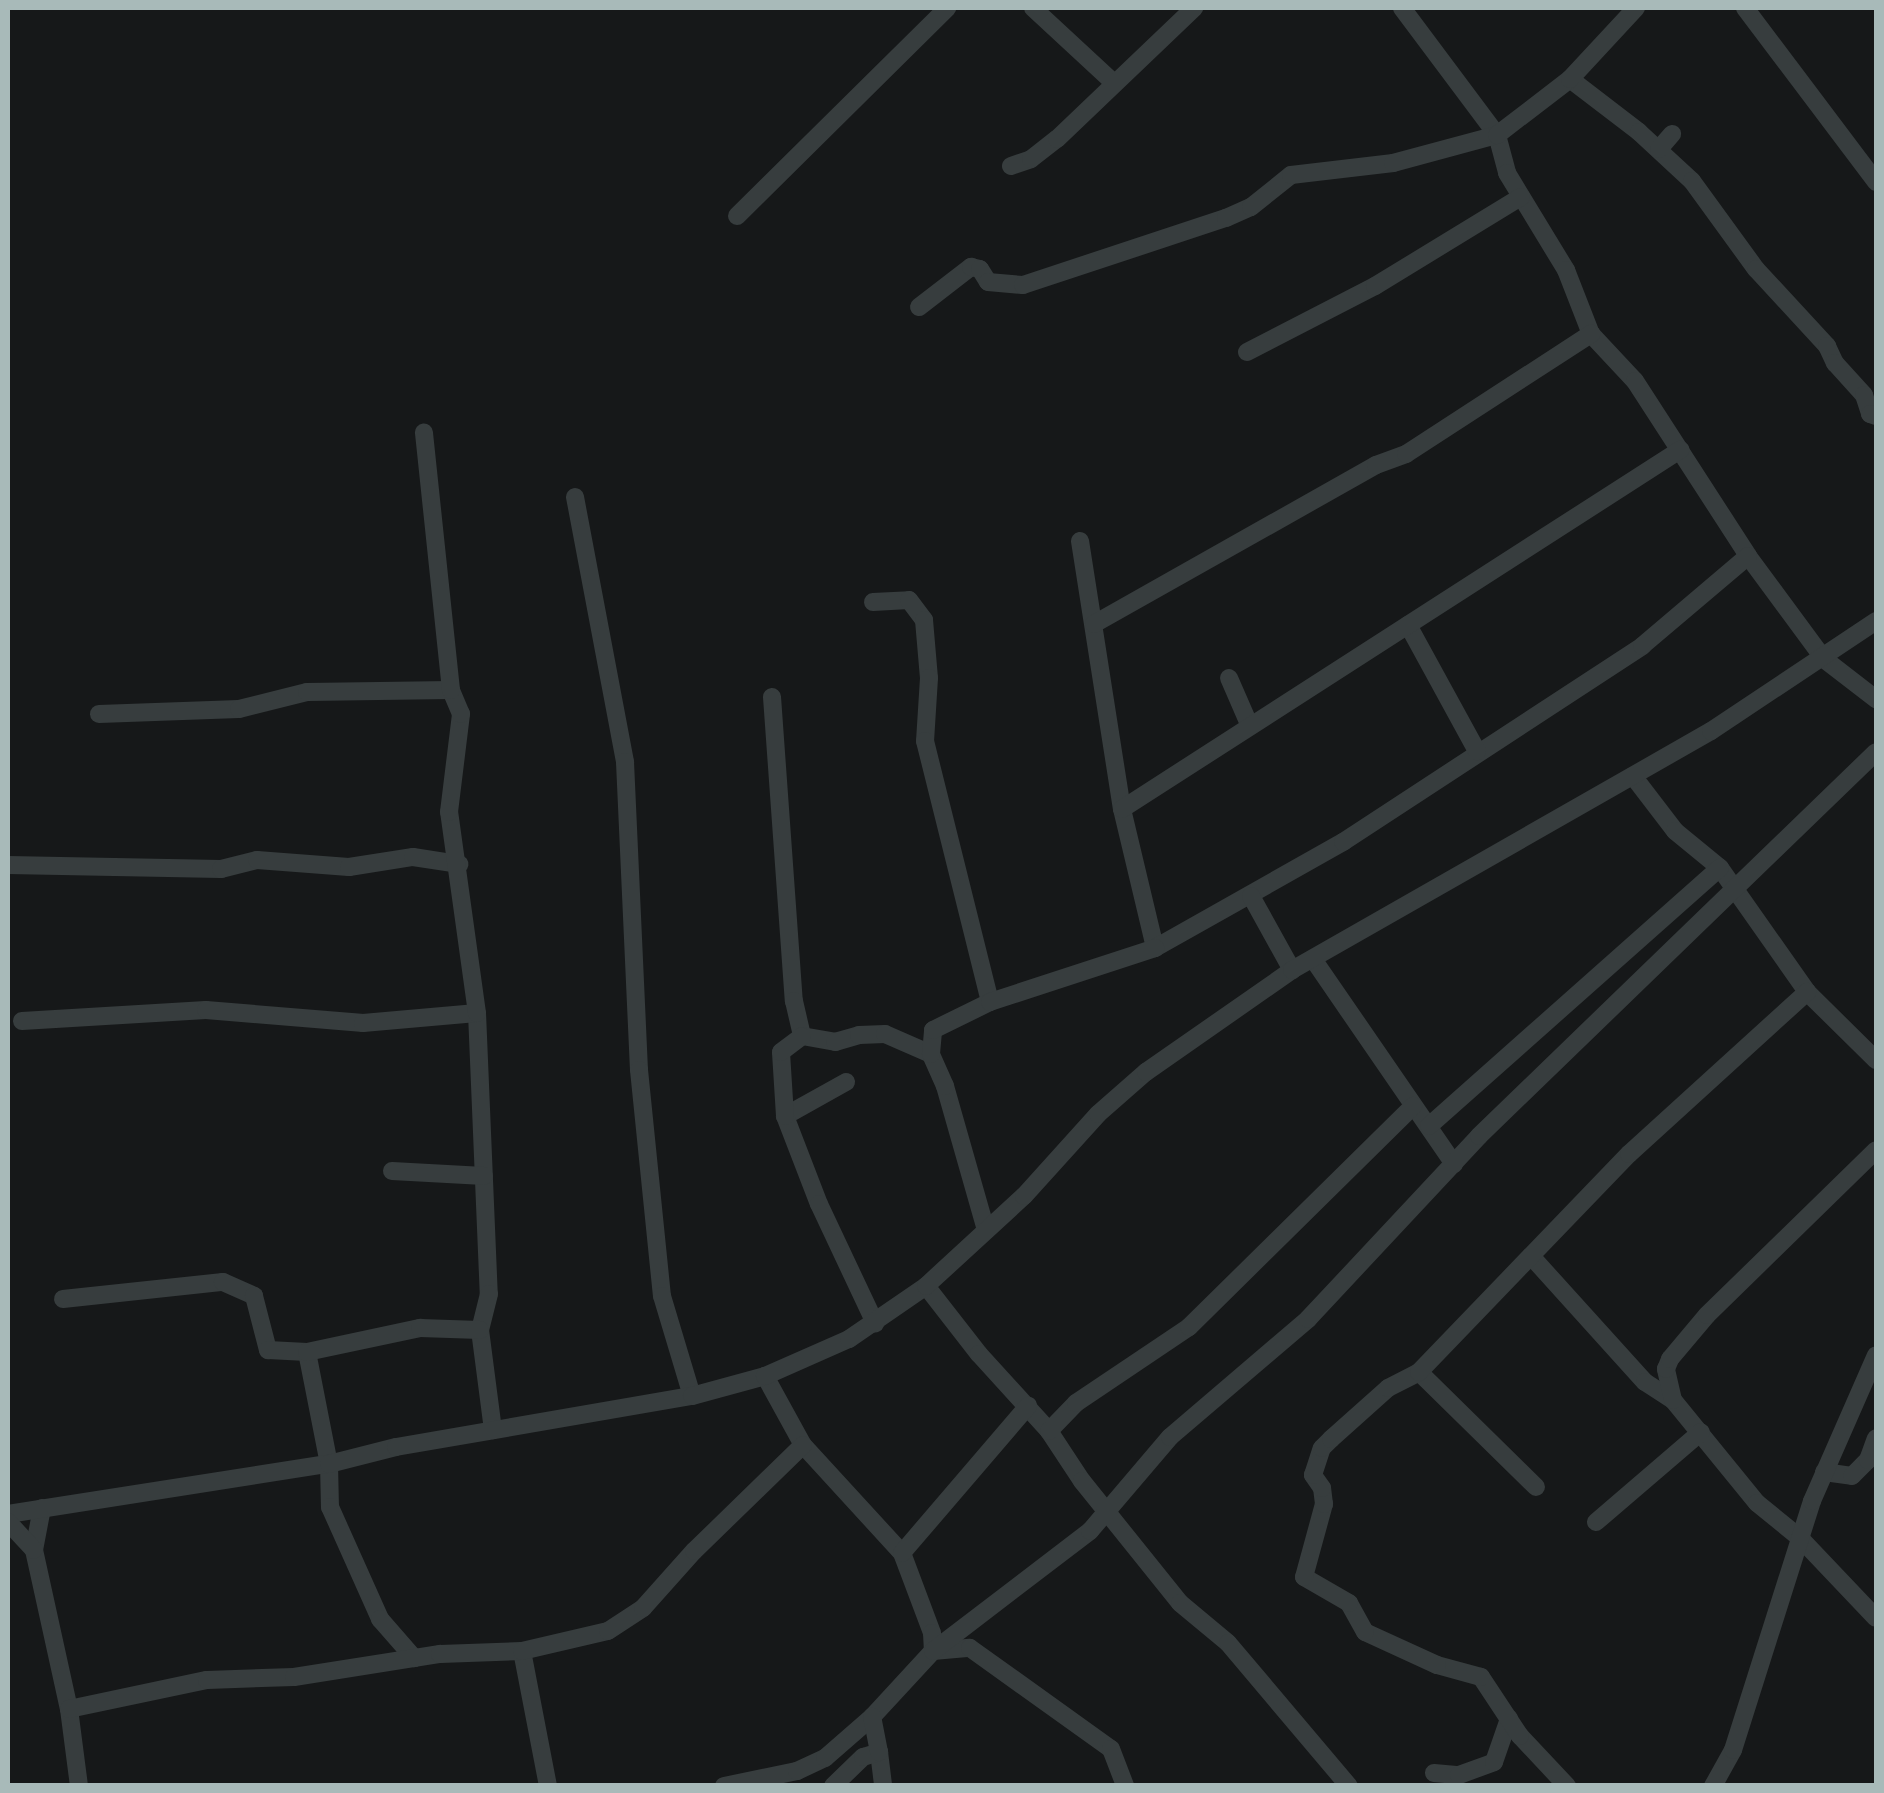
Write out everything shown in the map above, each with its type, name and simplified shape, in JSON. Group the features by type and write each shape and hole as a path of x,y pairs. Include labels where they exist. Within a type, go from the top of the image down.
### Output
{"street":[{"path":"737,216 947,8"},
{"path":"1034,8 1114,83"},
{"path":"1011,166 1031,159 1057,138 1194,8"},
{"path":"1402,8 1497,135 1507,173 1566,270 1591,334 1635,381 1748,556 1824,659 1876,699"},
{"path":"920,307 971,267 980,269 988,282 1023,284 1226,218 1251,207 1291,175 1394,163 1497,135 1570,78 1636,8"},
{"path":"1745,8 1876,182"},
{"path":"1570,78 1659,149 1692,181 1756,269 1827,346 1864,395 1870,414 1876,416"},
{"path":"1659,149 1672,134"},
{"path":"1247,352 1376,286 1520,196"},
{"path":"1094,624 1376,465 1406,454 1591,334"},
{"path":"424,432 451,690 460,714 448,812 459,864 477,1013 488,1294 480,1330 494,1430"},
{"path":"1122,809 1680,450"},
{"path":"575,496 625,762 639,1070 662,1296 692,1396"},
{"path":"1080,541 1122,809 1155,948"},
{"path":"986,1230 945,1086 931,1054 933,1030 990,1002 1155,948 1251,896 1343,842 1642,646 1748,556"},
{"path":"873,602 909,600 924,620 929,678 925,741 990,1002"},
{"path":"8,1514 329,1464 494,1430 692,1396 764,1376 874,1323 926,1286 1024,1196 1062,1149 1146,1072 1292,970 1632,776 1824,659 1876,621"},
{"path":"1408,624 1477,751"},
{"path":"1229,678 1249,724"},
{"path":"100,714 239,709 307,692 451,690"},
{"path":"772,697 794,1001 802,1036"},
{"path":"724,1786 797,1771 826,1758 872,1717 933,1652 1090,1531 1170,1437 1308,1318 1454,1164 1876,752"},
{"path":"1632,776 1675,830 1720,868 1807,992 1876,1060"},
{"path":"8,865 221,869 257,860 349,867 413,857 459,864"},
{"path":"1430,1126 1720,868"},
{"path":"1251,896 1292,970"},
{"path":"1313,959 1454,1164"},
{"path":"1566,1786 1509,1719 1481,1677 1437,1665 1365,1632 1350,1603 1304,1577 1324,1504 1322,1488 1314,1475 1322,1448 1388,1388 1419,1372 1640,1143 1807,992"},
{"path":"22,1021 206,1010 363,1023 477,1013"},
{"path":"874,1323 819,1204 785,1116 781,1052 802,1036 835,1042 858,1034 884,1034 931,1054"},
{"path":"785,1116 846,1082"},
{"path":"1049,1431 1076,1403 1189,1327 1413,1106"},
{"path":"1673,1400 1666,1369 1670,1359 1707,1315 1854,1167 1876,1150"},
{"path":"392,1170 484,1176"},
{"path":"1531,1256 1646,1382 1673,1400 1757,1503 1800,1538 1876,1618"},
{"path":"62,1298 224,1282 254,1296 268,1350 306,1352 420,1328 480,1330"},
{"path":"926,1286 979,1354 1049,1431 1180,1604 1228,1644 1349,1786"},
{"path":"306,1352 329,1464 330,1507 340,1534 374,1596 380,1619 414,1658"},
{"path":"1713,1786 1733,1750 1824,1472 1873,1380 1876,1356"},
{"path":"1419,1372 1536,1487"},
{"path":"764,1376 802,1445 902,1553 932,1633 933,1652"},
{"path":"902,1553 1028,1406"},
{"path":"1596,1522 1701,1432"},
{"path":"1824,1472 1852,1476 1868,1460 1876,1438"},
{"path":"68,1709 207,1680 294,1677 414,1658 522,1652 585,1638 626,1622 802,1445"},
{"path":"42,1508 34,1550 68,1709 79,1786"},
{"path":"8,1522 34,1550"},
{"path":"933,1652 970,1648 1112,1749 1125,1786"},
{"path":"522,1652 548,1786"},
{"path":"872,1717 883,1786"},
{"path":"1434,1773 1459,1776 1494,1762 1509,1719"},
{"path":"833,1786 863,1757 879,1752"}]}
